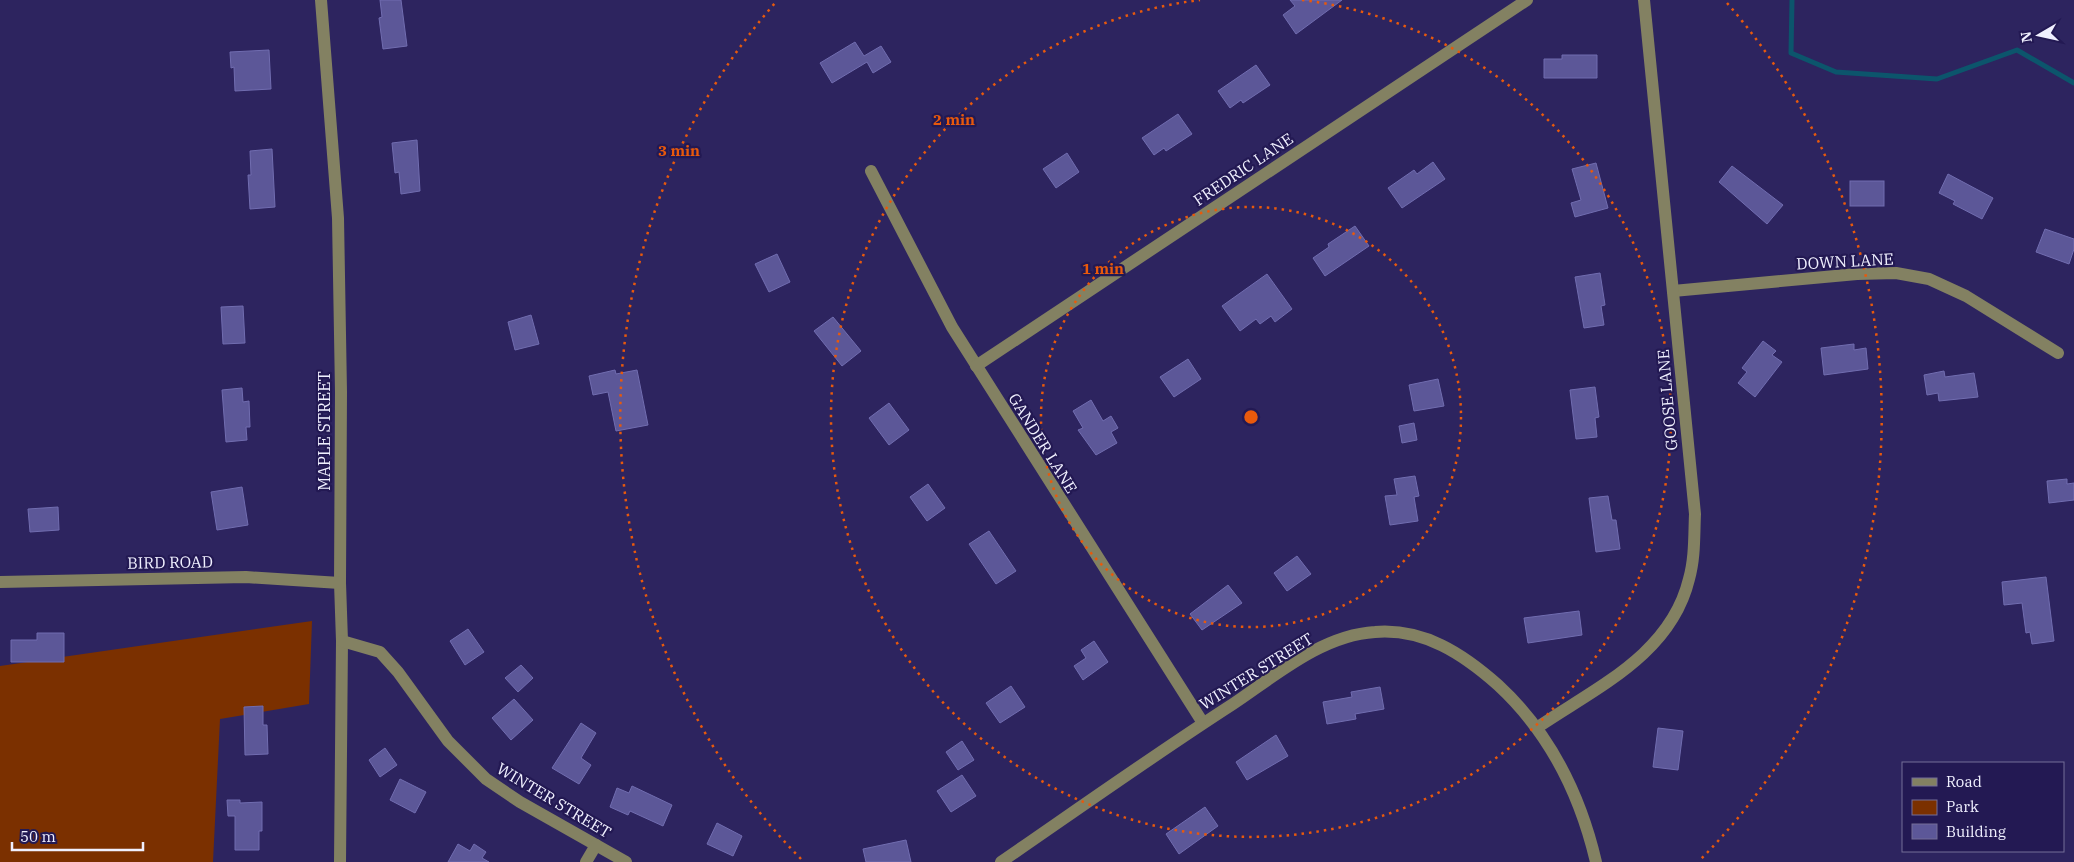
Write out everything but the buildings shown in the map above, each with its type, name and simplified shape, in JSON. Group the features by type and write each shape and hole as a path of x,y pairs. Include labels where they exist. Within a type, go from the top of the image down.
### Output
{"street":[{"name":"MAPLE STREET","path":"321,0 338,218 342,641 340,862"},
{"name":"FREDRIC LANE","path":"976,366 1528,0"},
{"name":"GOOSE LANE","path":"1538,727 1636,662 1659,640 1674,619 1690,578 1694,514 1674,292 1644,0"},
{"name":"GANDER LANE","path":"871,171 952,327 1203,724"},
{"name":"DOWN LANE","path":"1674,292 1857,274 1896,273 1929,279 1966,296 2058,353"},
{"name":"BIRD ROAD","path":"0,582 246,577 340,583"},
{"name":"WINTER STREET","path":"1001,862 1203,724 1310,654 1348,637 1375,632 1390,632 1422,636 1450,649 1482,670 1510,696 1538,727 1552,748 1574,793 1596,862"},
{"name":"WINTER STREET","path":"342,641 380,652 398,672 448,741 486,779 520,802 626,862"},
{"path":"586,862 596,845"}],"green space":[{"path":"312,621 309,704 220,719 213,862 0,862 0,666"}],"waterway":[{"path":"1792,0 1791,53 1836,72 1937,79 2017,50 2074,83"}]}
